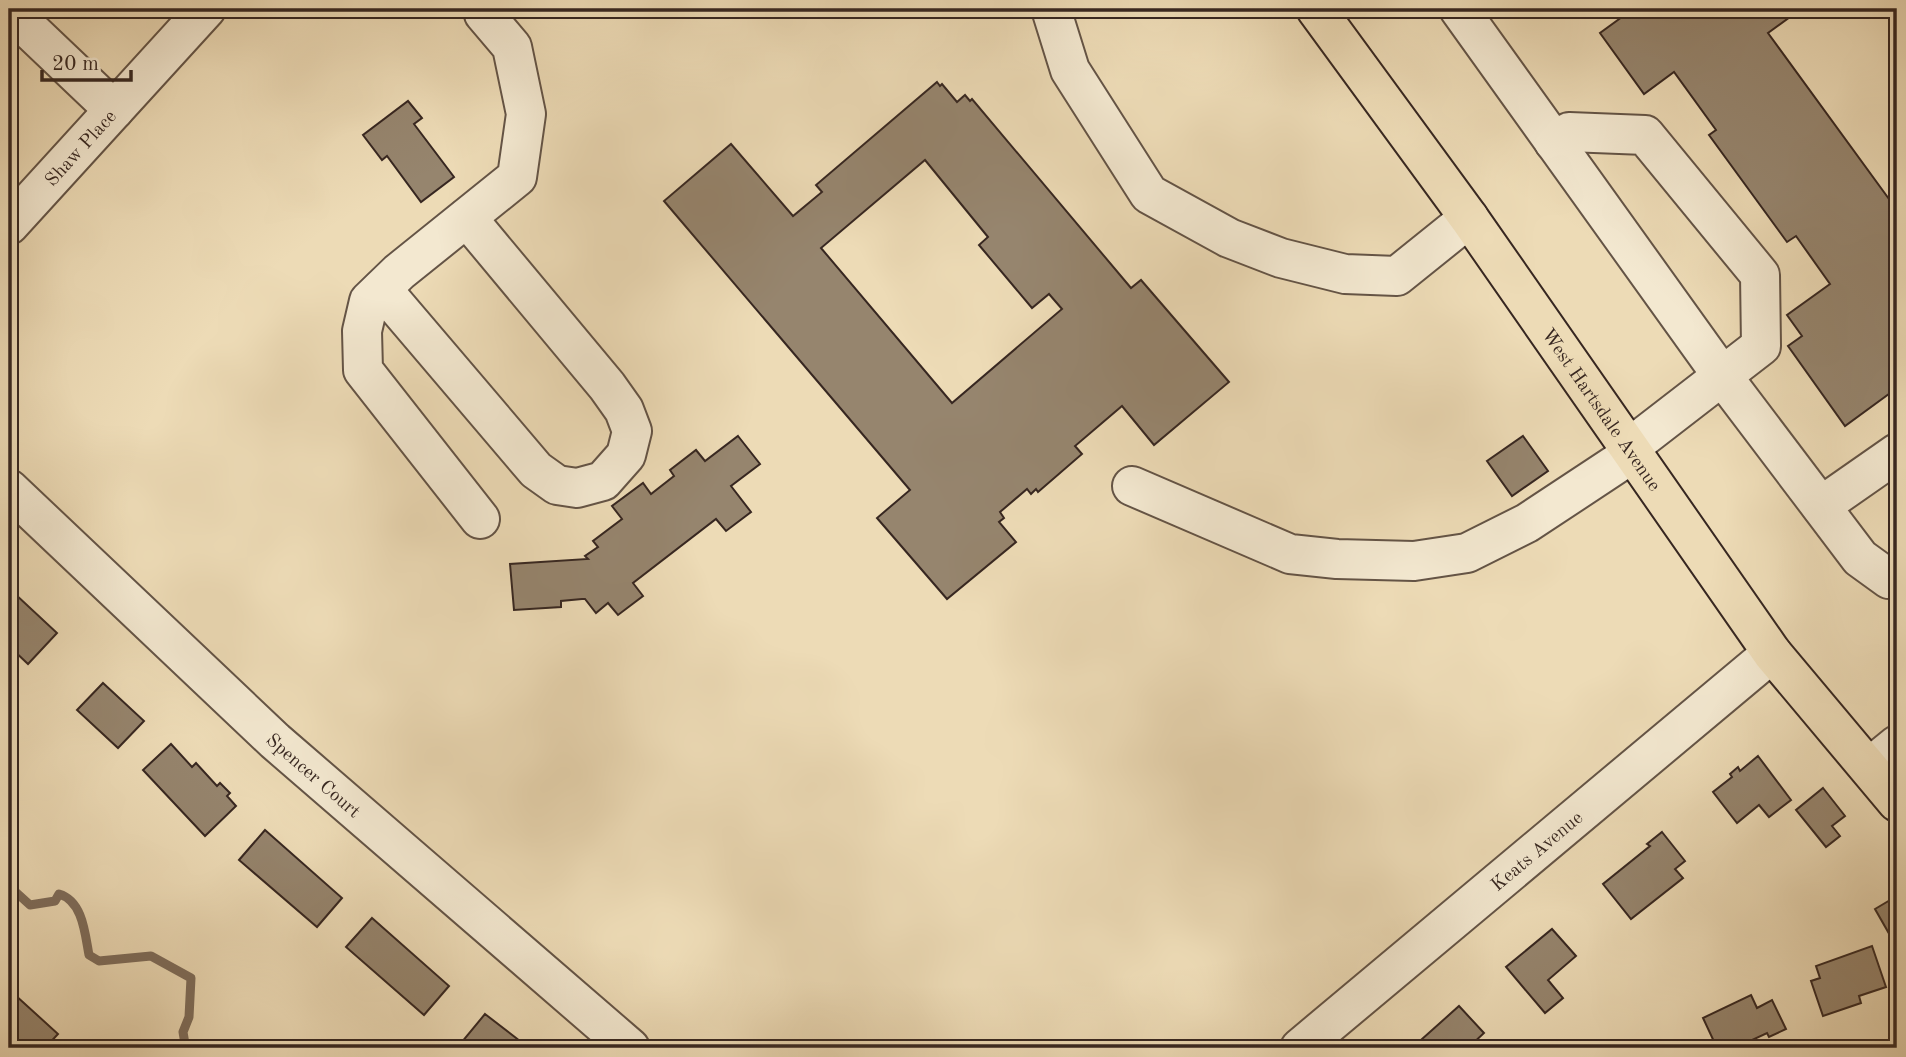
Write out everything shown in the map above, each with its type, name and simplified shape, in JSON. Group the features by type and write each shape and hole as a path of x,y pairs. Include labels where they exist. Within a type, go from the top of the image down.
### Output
{"main road":[{"name":"West Hartsdale Avenue","path":"1316,9 1469,218 1772,653 1884,756 1897,802"}],"street":[{"name":"Shaw Place","path":"9,225 206,9"},
{"path":"480,519 363,370 362,331 369,301 399,272 517,177 526,114 512,47 484,14 485,9"},
{"path":"1051,9 1070,70 1149,194 1229,238 1280,258 1345,274 1397,276 1469,218"},
{"path":"9,10 114,110"},
{"path":"1462,10 1723,377 1860,558 1889,579 1897,573"},
{"path":"1132,486 1290,554 1337,559 1414,561 1467,553 1527,523 1631,450 1761,346 1760,275 1644,135 1569,132 1554,142"},
{"path":"382,289 536,470 557,485 577,488 603,481 626,455 632,431 624,410 607,386 467,219"},
{"path":"1821,506 1897,453"},
{"name":"Spencer Court","path":"9,489 275,741 630,1048"},
{"name":"Keats Avenue","path":"1300,1048 1772,653"}],"building":[{"path":"1633,9 1801,9 1768,33 1897,210 1897,388 1845,426 1788,346 1802,336 1787,315 1830,284 1796,236 1787,242 1709,135 1716,130 1674,72 1644,94 1600,33"},
{"path":"937,82 940,86 942,84 957,102 965,95 970,101 972,99 1131,288 1141,280 1229,382 1154,445 1122,406 1075,446 1082,454 1038,492 1036,489 1031,494 1027,489 1000,512 1004,518 999,522 1016,542 947,599 877,518 910,490 664,201 731,144 793,216 822,192 816,185","holes":["925,160 988,237 979,245 1032,308 1049,294 1062,309 952,403 821,248"]},
{"path":"408,101 422,118 414,124 454,177 421,202 387,156 382,160 363,135"},
{"path":"738,436 760,464 731,486 751,512 726,531 716,519 633,583 643,596 618,615 608,603 596,613 585,599 561,601 561,607 514,610 510,564 588,559 585,556 598,547 593,541 622,519 612,506 643,483 651,494 674,476 670,470 696,450 705,461"},
{"path":"1523,436 1548,471 1512,496 1487,461"},
{"path":"14,593 57,633 28,664 9,646 9,599"},
{"path":"103,683 144,721 118,748 77,710"},
{"path":"171,744 192,767 196,763 217,786 220,783 230,793 227,796 236,806 205,836 143,770"},
{"path":"1758,756 1791,800 1769,817 1759,805 1737,823 1713,792 1732,777 1730,774 1738,767 1740,771"},
{"path":"1823,788 1845,816 1832,826 1840,836 1826,847 1796,810"},
{"path":"265,830 342,898 317,927 239,860"},
{"path":"1662,832 1685,861 1675,869 1683,878 1631,919 1603,884 1650,846 1647,844"},
{"path":"1897,896 1897,942 1895,944 1875,909"},
{"path":"372,918 449,986 424,1015 346,947"},
{"path":"1552,929 1576,956 1548,980 1563,998 1545,1013 1506,967"},
{"path":"1872,946 1886,987 1859,996 1861,1003 1823,1016 1811,981 1820,978 1816,966"},
{"path":"14,994 58,1034 45,1048 14,1048 9,1043 9,1000"},
{"path":"1751,995 1757,1008 1772,1000 1786,1029 1769,1037 1767,1033 1735,1048 1717,1048 1703,1018"},
{"path":"1459,1006 1484,1033 1468,1048 1412,1048"},
{"path":"485,1014 529,1048 468,1048 461,1043"}],"waterway":[{"path":"9,886 30,905 55,901 59,894 67,898 82,919 89,955 99,961 151,956 191,978 189,1017 183,1032 185,1044 191,1048"}]}
